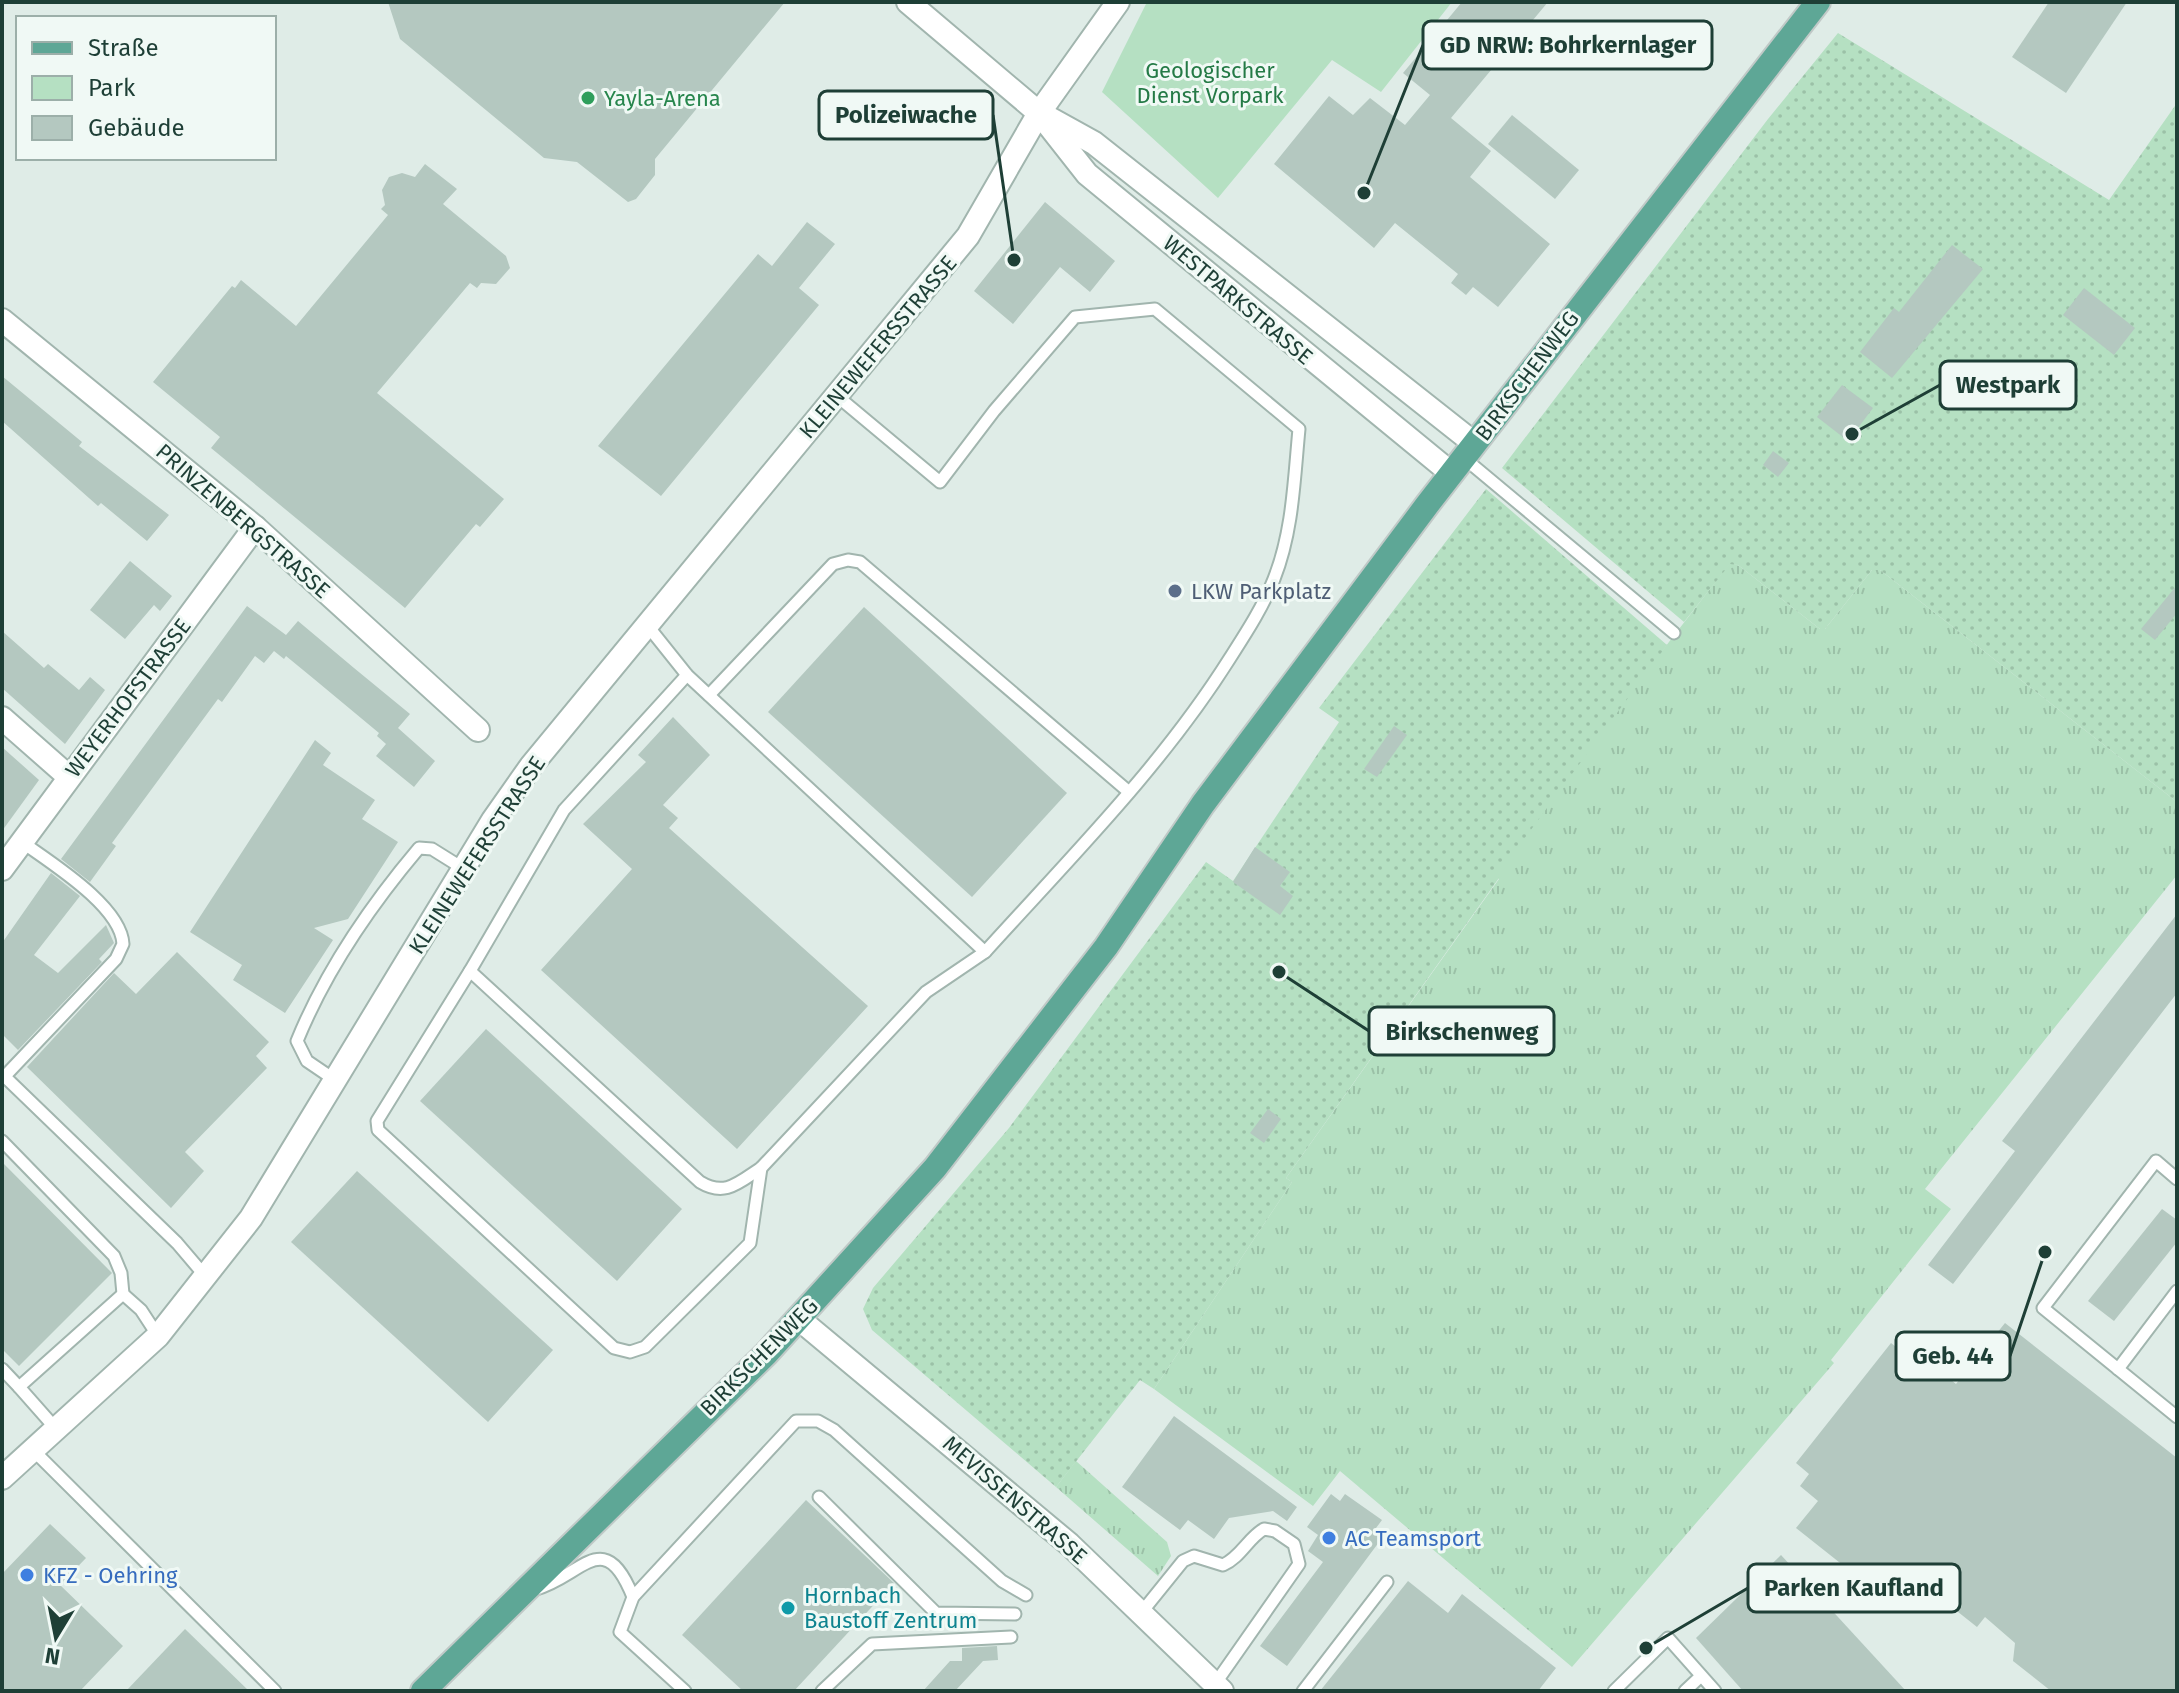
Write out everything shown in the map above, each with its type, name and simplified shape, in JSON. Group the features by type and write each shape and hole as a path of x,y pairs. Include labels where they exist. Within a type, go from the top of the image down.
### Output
{"main road":[{"name":"BIRKSCHENWEG","path":"423,1691 799,1319 935,1168 1106,947 1203,804 1463,458 1818,2"}],"street":[{"name":"WESTPARKSTRASSE","path":"908,2 1039,113 1087,174 1463,458"},
{"name":"KLEINEWEFERSSTRASSE","path":"2,1478 158,1336 206,1278 251,1218 464,869 531,766 968,236 1039,113 1118,2"},
{"name":"WESTPARKSTRASSE","path":"1039,113 1094,143 1463,458"},
{"name":"PRINZENBERGSTRASSE","path":"2,320 255,527 478,730"},
{"name":"WEYERHOFSTRASSE","path":"2,869 255,527"},
{"path":"2,718 69,777"},
{"name":"MEVISSENSTRASSE","path":"799,1319 1069,1544 1218,1688"}],"lane":[{"path":"470,971 700,1182 714,1190 729,1189 761,1168 926,992 985,952 1129,792 1202,703 1252,623 1274,579 1290,528 1299,429 1155,309 1075,317 994,411 940,482 837,396"},
{"path":"1463,458 1674,633"},
{"path":"709,695 833,564 848,560 860,562 1129,792"},
{"path":"647,625 687,675 985,952"},
{"path":"687,675 564,810 470,971 377,1121 378,1130 614,1348 630,1352 645,1347 750,1243 761,1168"},
{"path":"22,842 80,883 118,926 123,944 116,959 3,1075 177,1243 206,1278"},
{"path":"335,1080 307,1061 297,1041 325,979 382,895 419,848 432,849 464,869"},
{"path":"2,1141 114,1256 121,1273 123,1294 141,1310 158,1336"},
{"path":"2177,1179 2156,1161 2043,1308 2177,1417"},
{"path":"2118,1369 2177,1291"},
{"path":"19,1387 123,1294"},
{"path":"2,1369 57,1430"},
{"path":"685,1691 620,1632 633,1597 796,1421 818,1421 834,1430 1002,1581 1026,1595"},
{"path":"34,1451 275,1691"},
{"path":"819,1497 936,1613 1015,1614"},
{"path":"1141,1613 1183,1561 1194,1556 1223,1565 1234,1561 1256,1533 1264,1529 1275,1531 1294,1544 1299,1564 1218,1688"},
{"path":"520,1593 559,1583 585,1561 601,1558 618,1567 633,1597"},
{"path":"1303,1691 1387,1582"},
{"path":"822,1691 872,1644 1011,1637"},
{"path":"1614,1691 1668,1638 1715,1691"},
{"path":"1685,1691 1701,1676"}],"green space":[{"name":"Geologischer Dienst Vorpark","path":"1147,2 1452,2 1381,92 1332,60 1218,198 1102,92"},
{"path":"1838,33 2109,200 2177,103 2177,802 1880,570 1872,570 1825,629 1820,629 1738,565 1730,564 1684,622 1502,468 1768,119"},
{"path":"1486,489 1667,645 1497,876 1499,878 1286,1178 1292,1182 1154,1389 1140,1380 1056,1487 872,1330 863,1309 873,1288 1009,1128 1206,862 1233,881 1339,722 1319,708"},
{"path":"1730,563 1738,565 1820,629 1825,629 1872,570 1880,570 2177,802 2177,875 1925,1189 1951,1209 1831,1360 1834,1363 1572,1667 1340,1471 1313,1506 1154,1389 1292,1182 1286,1178 1499,879 1496,876 1628,695"},
{"path":"1076,1461 1167,1542 1171,1556 1158,1576 1056,1487"}],"building":[{"name":"Yayla-Arena","path":"388,2 785,2 655,159 655,175 636,199 628,202 577,162 544,158 400,39"},
{"path":"1462,2 1548,2 1451,118 1491,151 1470,177 1550,244 1498,307 1473,287 1466,295 1451,283 1458,274 1395,223 1374,248 1274,164 1329,96 1353,115 1370,98 1405,125 1430,95 1403,73"},
{"path":"2049,2 2127,2 2066,93 2012,57"},
{"path":"1512,115 1579,170 1555,199 1488,144"},
{"path":"425,164 457,189 443,204 506,256 510,268 496,284 481,283 477,288 470,283 377,393 504,499 480,527 476,524 405,608 211,448 220,437 153,382 232,286 235,288 241,280 296,326 388,215 381,209 385,205 382,190 389,177 402,173 415,177"},
{"path":"1045,202 1115,261 1090,292 1060,267 1013,324 974,291"},
{"path":"807,222 835,244 799,288 819,305 661,496 598,446 758,254 772,266"},
{"path":"1952,245 1983,269 1892,378 1860,352 1894,308 1899,312"},
{"path":"2084,288 2135,328 2114,355 2063,315"},
{"path":"2,376 82,442 79,446 169,515 147,541 101,503 98,506 2,421"},
{"path":"1842,385 1873,408 1848,441 1817,417"},
{"path":"1773,451 1789,463 1778,477 1763,465"},
{"path":"130,561 172,596 160,611 154,605 125,639 90,610"},
{"path":"2177,585 2177,613 2155,640 2141,629"},
{"path":"247,606 286,635 298,621 410,714 398,728 435,761 414,787 376,756 386,744 377,736 379,733 314,679 286,656 284,659 274,651 264,663 255,656 222,702 218,699 112,843 116,846 90,882 61,859"},
{"path":"864,607 1067,793 972,897 768,712"},
{"path":"2,631 44,668 48,664 79,690 90,677 105,690 65,744 2,688"},
{"path":"673,717 710,755 663,805 678,818 669,828 868,1006 737,1149 541,970 632,869 583,824 646,762 638,755"},
{"path":"1394,726 1407,735 1377,777 1364,769"},
{"path":"315,740 331,753 323,765 375,800 362,819 398,842 348,919 314,928 333,940 285,1013 233,980 242,965 190,932"},
{"path":"2,747 39,780 2,831"},
{"path":"1255,847 1290,872 1280,886 1293,896 1280,915 1233,882"},
{"path":"51,873 80,896 34,955 58,973 106,925 114,943 99,959 102,962 18,1050 2,1034 2,943"},
{"path":"2177,914 2177,993 1953,1284 1928,1265 2015,1151 2002,1141"},
{"path":"177,952 269,1042 256,1056 267,1068 185,1152 204,1171 171,1208 27,1067 114,973 136,994"},
{"path":"486,1029 682,1209 617,1281 420,1101"},
{"path":"1268,1109 1281,1119 1264,1143 1250,1133"},
{"path":"2,1162 112,1273 19,1366 2,1349"},
{"path":"357,1171 553,1350 488,1422 291,1242"},
{"path":"2162,1209 2177,1220 2177,1242 2114,1321 2088,1301"},
{"path":"2005,1323 2177,1458 2177,1691 2051,1691 2013,1661 2015,1643 1985,1617 1977,1627 1924,1585 1902,1612 1796,1528 1818,1501 1800,1486 1809,1474 1796,1463 1891,1343 1905,1354 1910,1347 1956,1384"},
{"path":"1174,1416 1297,1507 1287,1521 1273,1511 1229,1518 1214,1539 1188,1520 1180,1530 1122,1487"},
{"path":"1331,1494 1340,1501 1345,1494 1382,1520 1376,1528 1385,1534 1287,1666 1260,1646 1323,1562 1308,1551 1318,1535 1307,1527"},
{"name":"Hornbach Baustoff Zentrum","path":"806,1500 894,1583 794,1691 743,1691 682,1635"},
{"path":"50,1524 86,1558 60,1585 123,1646 80,1691 2,1691 2,1574"},
{"path":"1781,1555 1906,1691 1743,1691 1696,1638"},
{"path":"1408,1581 1448,1613 1462,1594 1556,1668 1538,1691 1320,1691"},
{"path":"185,1629 249,1691 126,1691"},
{"path":"997,1646 998,1660 983,1661 955,1691 923,1691 950,1661 962,1661 962,1648"}],"place":[{"name":"Yayla-Arena","path":"588,98"},
{"name":"GD NRW: Bohrkernlager","path":"1364,193"},
{"name":"Polizeiwache","path":"1014,260"},
{"name":"Westpark","path":"1852,434"},
{"name":"LKW Parkplatz","path":"1175,591"},
{"name":"Birkschenweg","path":"1279,972"},
{"name":"Geb. 44","path":"2045,1252"},
{"name":"AC Teamsport","path":"1329,1538"},
{"name":"KFZ - Oehring","path":"27,1575"},
{"name":"Hornbach Baustoff Zentrum","path":"788,1608"},
{"name":"Parken Kaufland","path":"1646,1648"}]}
